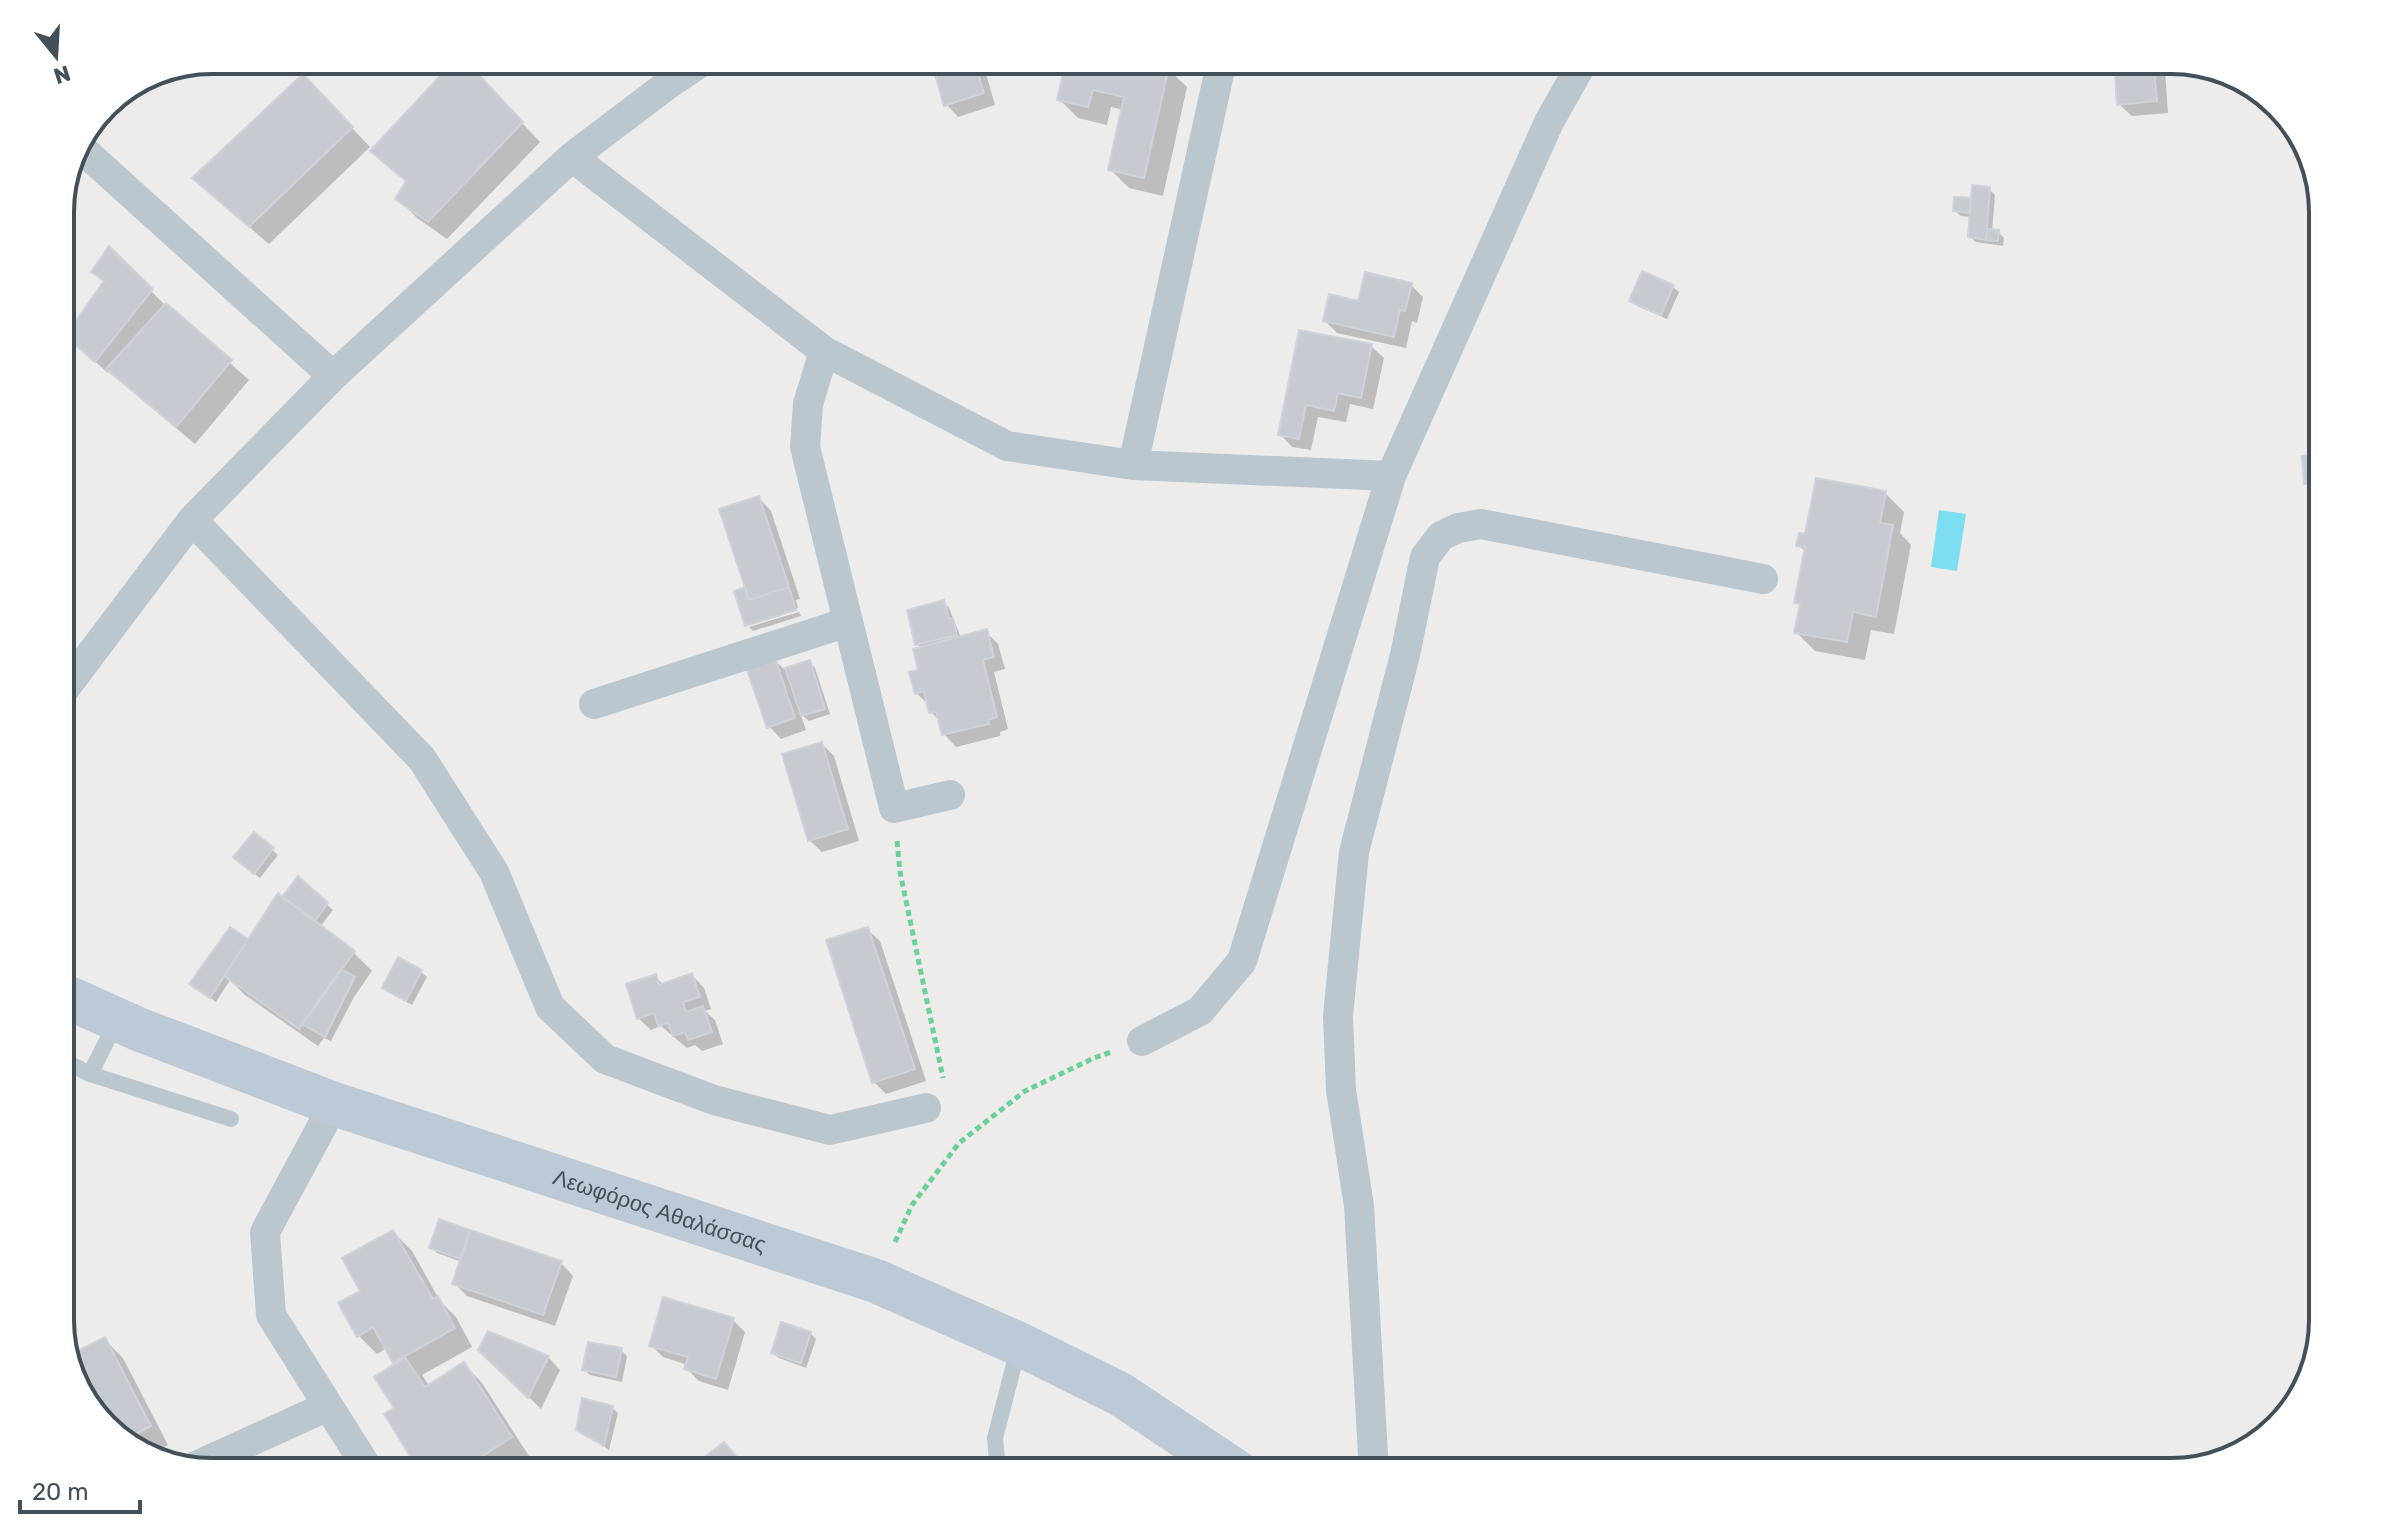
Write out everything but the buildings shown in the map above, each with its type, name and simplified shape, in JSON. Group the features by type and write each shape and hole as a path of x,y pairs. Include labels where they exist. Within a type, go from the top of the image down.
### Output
{"main road":[{"name":"Λεωφόρος Αθαλάσσας","path":"74,1000 334,1104 876,1281 1019,1344 1120,1394 1216,1458"}],"street":[{"path":"74,676 192,520 333,376 572,157 683,74"},
{"path":"1133,465 1219,74"},
{"path":"1142,1041 1200,1011 1242,961 1391,476 1549,122 1576,74"},
{"path":"88,154 333,376"},
{"path":"572,157 824,351 1007,446 1133,465 1391,476"},
{"path":"824,351 808,404 805,447 894,808 950,795"},
{"path":"192,520 422,759 494,872 550,1007 605,1059 714,1100 830,1130 926,1108"},
{"path":"1373,1458 1359,1206 1341,1090 1338,1016 1354,852 1405,655 1425,557 1441,536 1458,528 1481,524 1763,579"},
{"path":"594,704 848,622"},
{"path":"334,1104 265,1232 271,1315 361,1458"},
{"path":"214,1458 328,1406"}],"lane":[{"path":"90,1074 117,1020"},
{"path":"74,1066 90,1074 231,1119"},
{"path":"997,1458 995,1438 1019,1344"}],"path":[{"path":"894,808 900,872 944,1080 926,1108"},
{"path":"876,1281 912,1205 959,1143 1025,1091 1094,1058 1142,1041"}],"water":[{"path":"1939,510 1966,514 1957,571 1931,567"}]}
